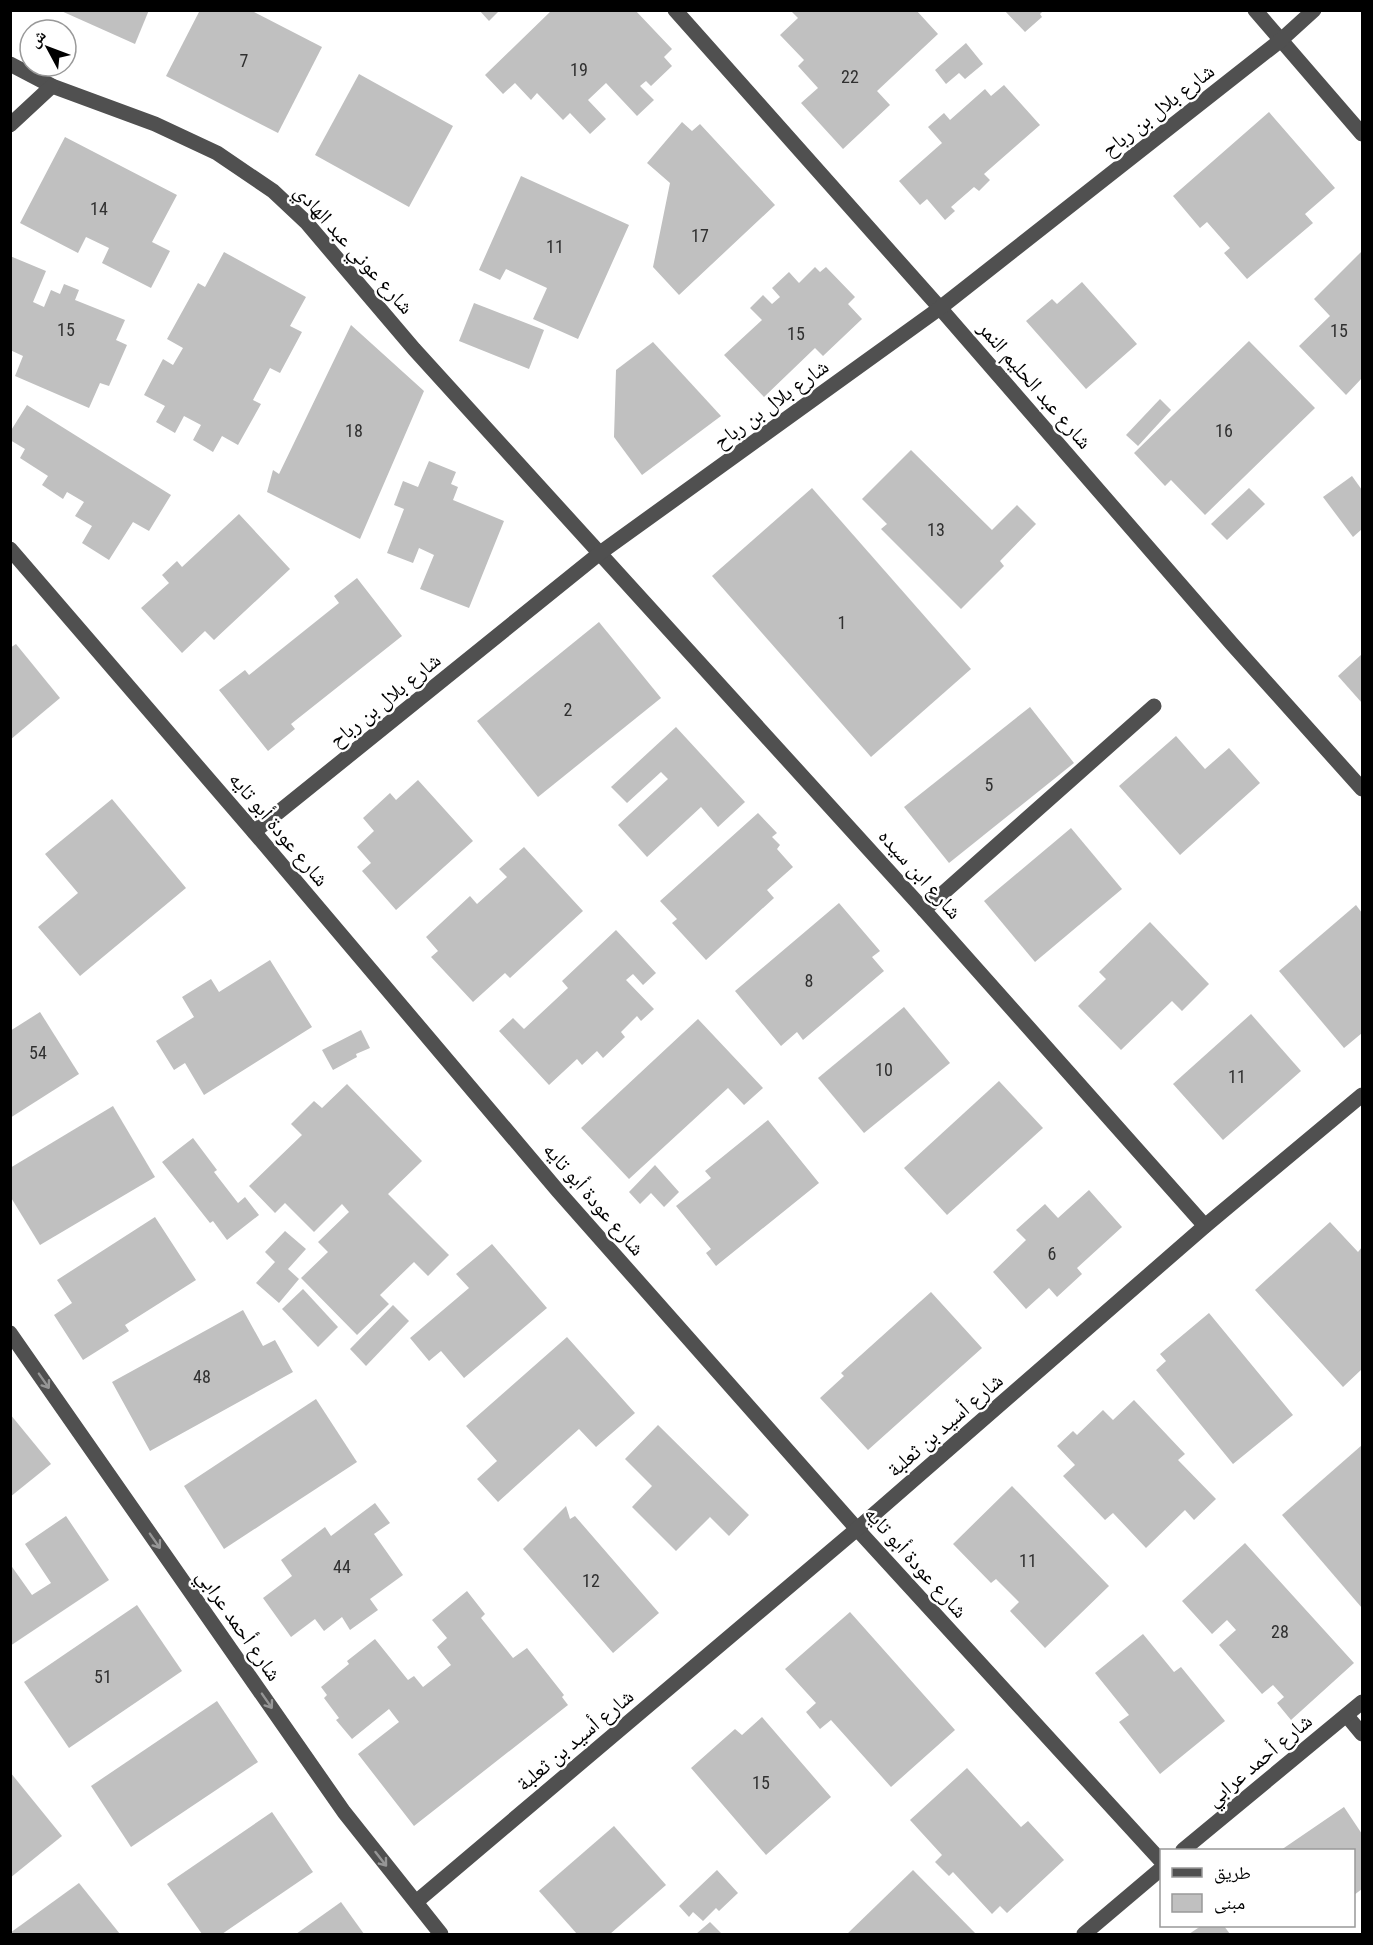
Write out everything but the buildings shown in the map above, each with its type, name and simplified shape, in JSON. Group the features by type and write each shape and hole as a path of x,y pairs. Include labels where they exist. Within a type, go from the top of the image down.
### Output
{"street":[{"name":"شارع عبد الحليم النمر","path":"675,10 1362,789"},
{"path":"1255,10 1362,134"},
{"name":"شارع بلال بن رباح","path":"254,832 600,553 940,308 1281,40 1314,10"},
{"name":"شارع عوني عبد الهادي","path":"10,64 52,86 155,124 218,153 273,191 306,222 414,349 600,553"},
{"path":"10,125 52,86"},
{"name":"شارع ابن سيده","path":"600,553 924,910 1205,1226"},
{"name":"شارع عودة أبو تايه","path":"13,558 254,832 558,1191 857,1529 1160,1861"},
{"path":"924,910 1154,706"},
{"name":"شارع أسيد بن ثعلبة","path":"416,1902 857,1529 1205,1226 1362,1095"},
{"name":"شارع أحمد عرابي","path":"10,1333 344,1812 441,1935"},
{"name":"شارع أحمد عرابي","path":"1185,1849 1362,1702"},
{"path":"1347,1716 1362,1734"},
{"path":"1084,1935 1160,1869"}]}
